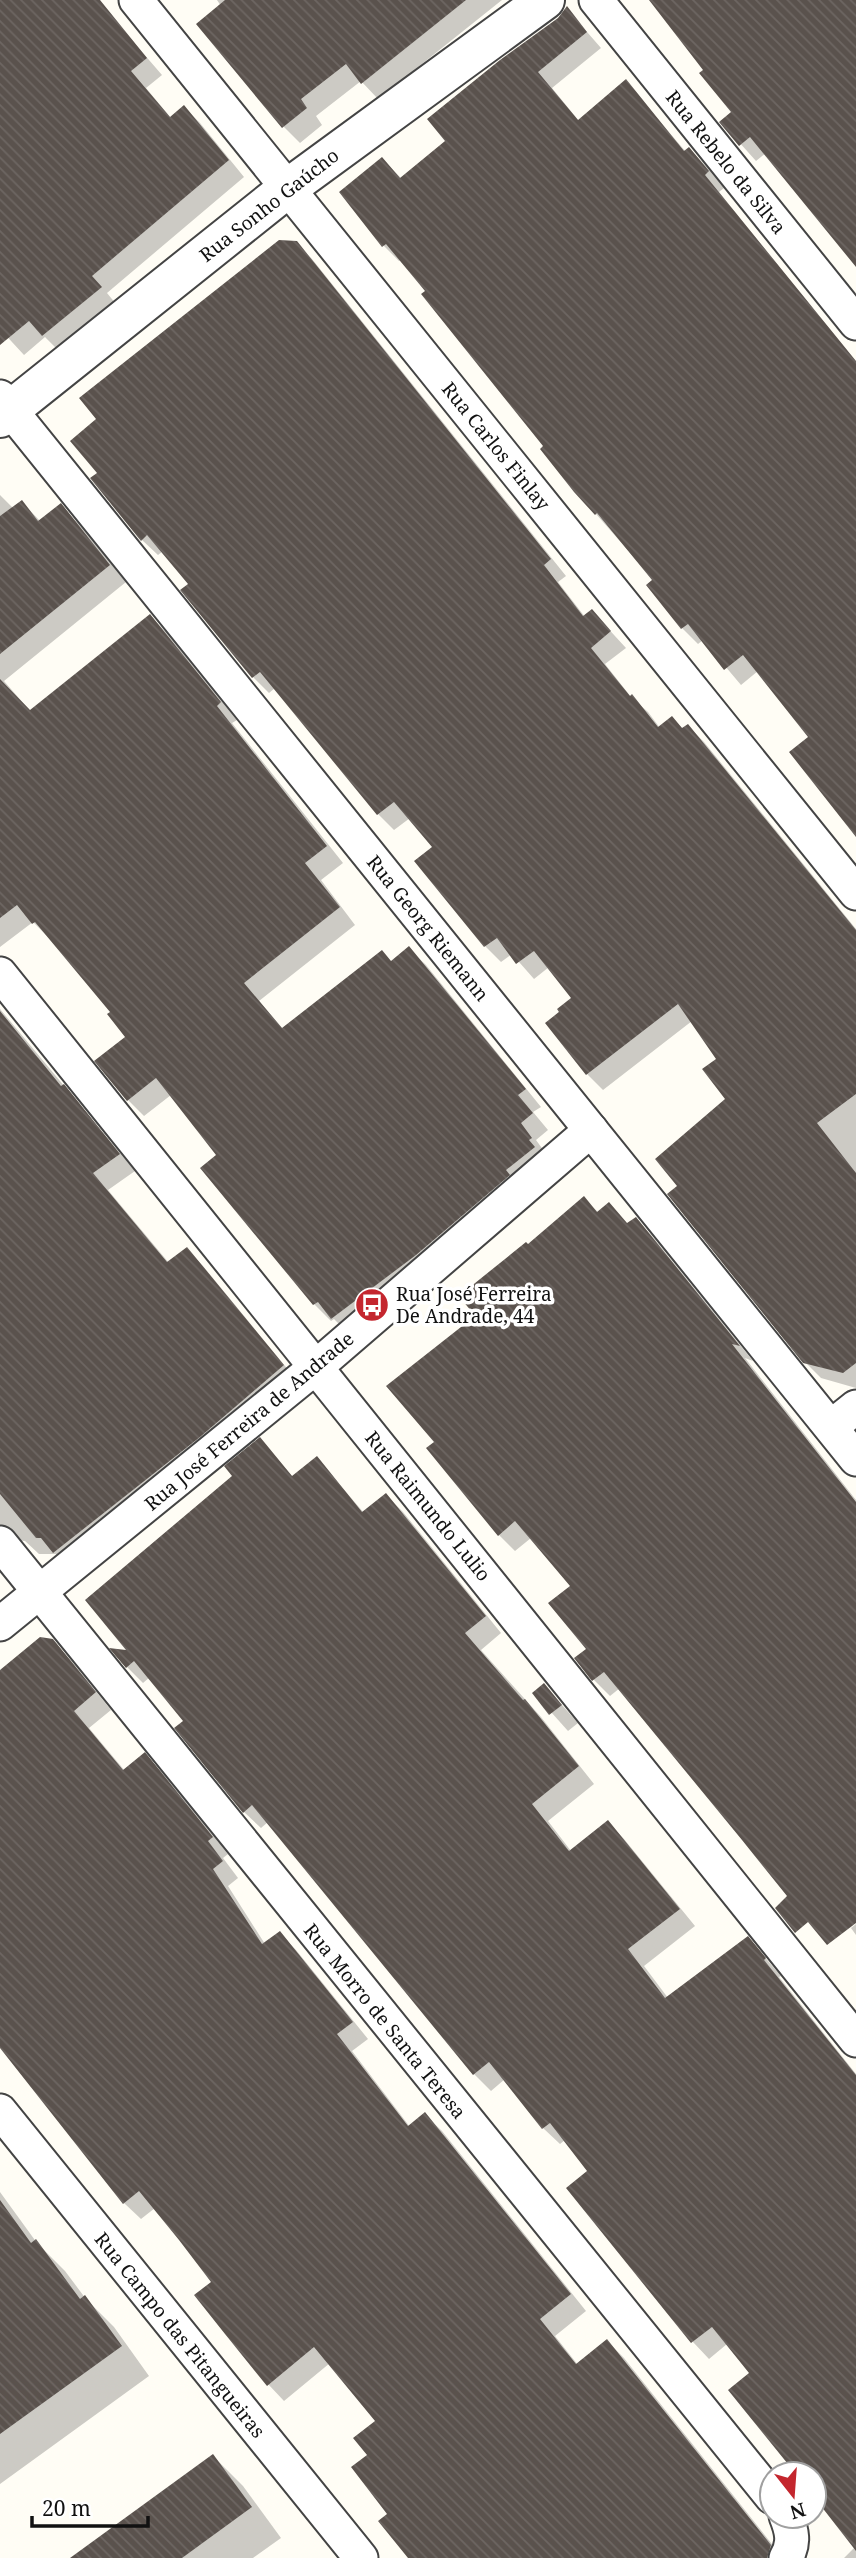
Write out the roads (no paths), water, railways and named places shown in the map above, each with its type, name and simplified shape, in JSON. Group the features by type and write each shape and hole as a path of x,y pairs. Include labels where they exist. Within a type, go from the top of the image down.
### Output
{"street":[{"name":"Rua Carlos Finlay","path":"136,0 856,893"},
{"name":"Rua Sonho Gaúcho","path":"3,409 288,188 545,0"},
{"name":"Rua Rebelo da Silva","path":"596,0 856,323"},
{"name":"Rua Georg Riemann","path":"3,409 591,1130 843,1417 856,1459"},
{"name":"Rua Raimundo Lulio","path":"0,974 856,2040"},
{"name":"Rua José Ferreira de Andrade","path":"0,1625 316,1367 591,1130"},
{"name":"Rua Morro de Santa Teresa","path":"0,1543 758,2480"},
{"name":"Rua Campo das Pitangueiras","path":"0,2111 361,2558"},
{"path":"786,2558 793,2535 791,2530"}],"place":[{"name":"Rua José Ferreira De Andrade, 44","path":"372,1305"}]}
